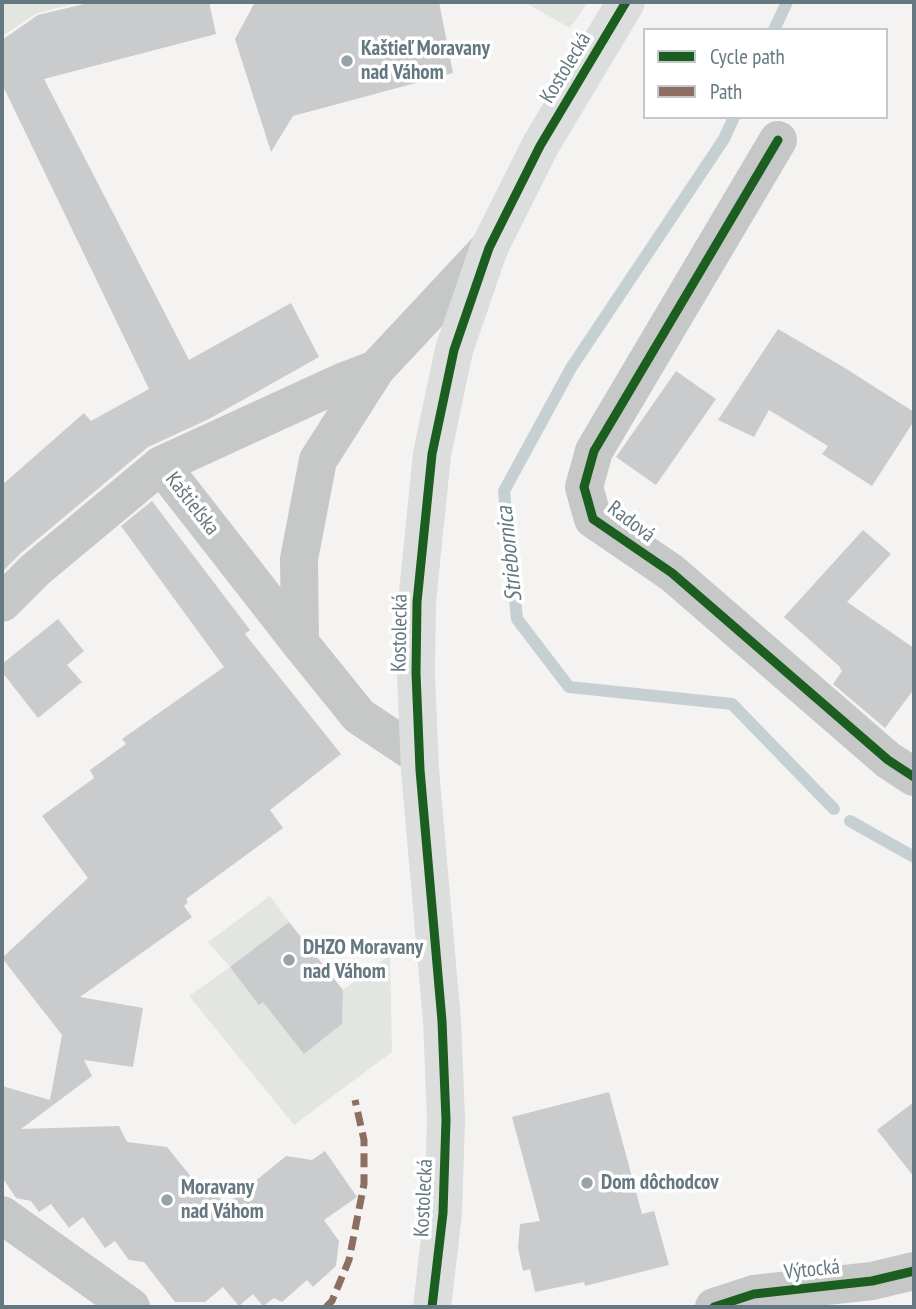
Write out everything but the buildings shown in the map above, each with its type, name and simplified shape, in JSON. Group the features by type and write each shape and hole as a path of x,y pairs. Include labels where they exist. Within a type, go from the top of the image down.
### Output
{"main road":[{"name":"Kostolecká","path":"432,1307 443,1213 446,1120 442,1021 419,756 416,673 417,602 432,454 454,350 489,248 540,146 626,2"}],"street":[{"name":"Radová","path":"778,140 594,451 584,487 593,520 672,573 888,760 914,777"},
{"name":"Kostolecká","path":"300,643 299,559 318,460 376,369 489,248"},
{"name":"Kostolecká","path":"161,465 376,369"},
{"name":"Kaštieľska","path":"2,603 35,570 161,465 300,643"},
{"path":"300,643 359,716 419,756"},
{"path":"2,1215 131,1307"},
{"name":"Výtocká","path":"714,1307 754,1294 816,1298 914,1271"}],"shaded area":[{"path":"2,2 82,2 37,13 2,36"},
{"path":"524,2 588,2 570,28"},
{"path":"270,896 289,922 230,967 208,942"},
{"path":"390,955 392,1052 294,1125 189,996 230,967 270,996 304,1054 342,1024 343,990"}],"waterway":[{"name":"Striebornica","path":"775,28 787,2"},
{"name":"Striebornica","path":"733,119 724,139 571,368 504,491 517,619 569,687 732,704 834,809"},
{"name":"Striebornica","path":"850,821 914,857"}],"marked path":[{"path":"326,1307 332,1301 349,1260 364,1184 364,1140 355,1100"}],"cycle path":[{"path":"432,1307 443,1213 446,1120 442,1021 420,770 416,673 417,602 432,454 454,350 489,248 540,146 626,2"},
{"path":"778,140 594,451 584,487 593,519 672,573 888,760 914,777"},
{"path":"714,1307 754,1294 872,1281 914,1271"}],"place":[{"name":"Kaštieľ Moravany nad Váhom","path":"347,61"},
{"name":"DHZO Moravany nad Váhom","path":"289,960"},
{"name":"Dom dôchodcov","path":"587,1183"},
{"name":"Moravany nad Váhom","path":"167,1200"}]}
